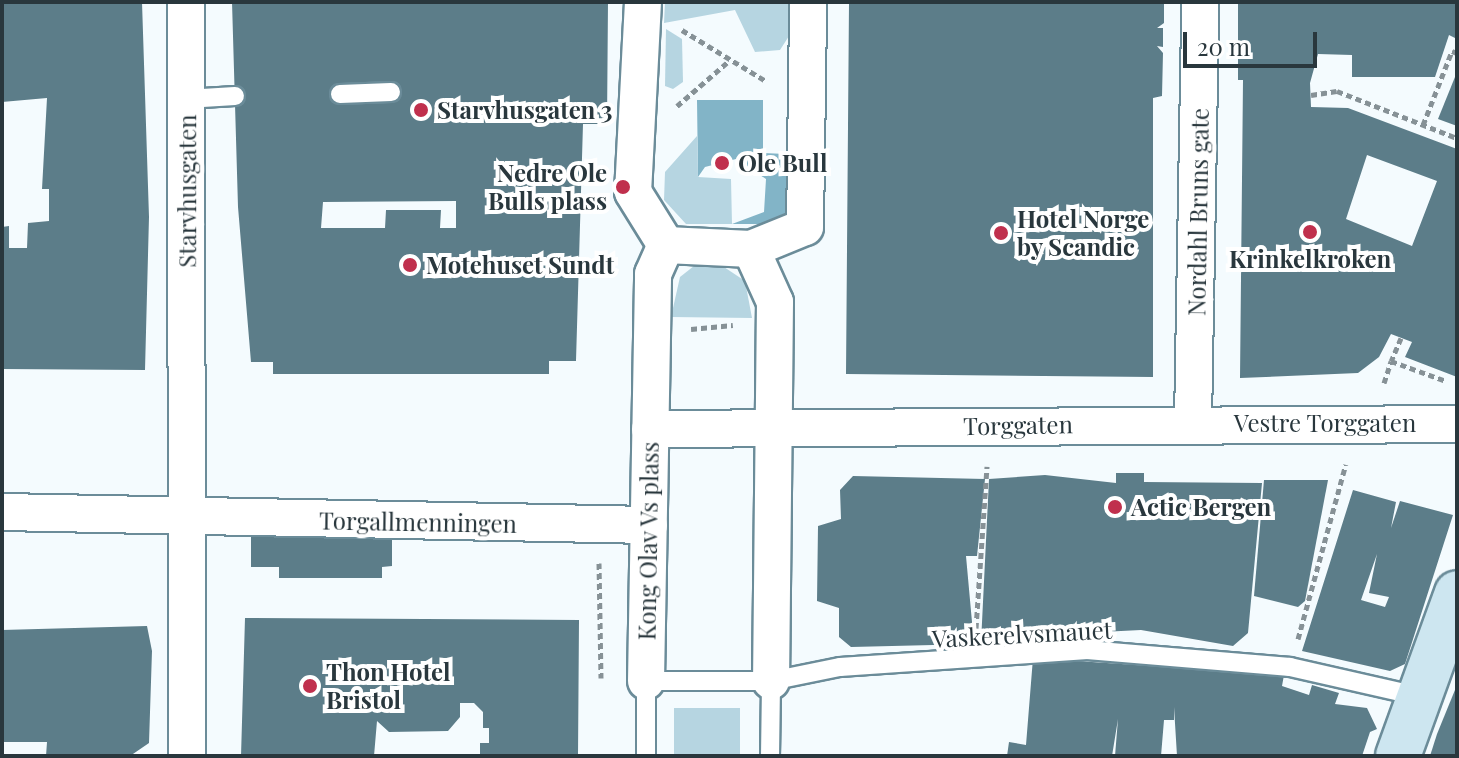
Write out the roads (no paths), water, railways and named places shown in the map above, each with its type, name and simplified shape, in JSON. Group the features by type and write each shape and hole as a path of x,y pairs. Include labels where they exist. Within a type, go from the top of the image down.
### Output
{"main road":[{"path":"1398,756 1457,593"}],"street":[{"name":"Starvhusgaten","path":"186,2 187,517"},
{"path":"666,245 751,249 805,227 808,2"},
{"name":"Nordahl Bruns gate","path":"1193,422 1200,2"},
{"path":"643,12 633,192 666,245"},
{"path":"650,429 653,274 666,245"},
{"path":"751,249 775,302 771,681"},
{"name":"Vestre Torggaten","path":"1193,422 1373,408 1457,424"},
{"name":"Torggaten","path":"844,426 985,427 1193,422"},
{"name":"Kong Olav Vs plass","path":"646,681 650,429 844,426"},
{"name":"Torgallmenningen","path":"2,512 649,525"},
{"path":"187,517 187,756"}],"lane":[{"path":"340,94 391,92"},
{"path":"186,99 235,96"},
{"name":"Vaskerelvsmauet","path":"646,681 771,681 840,667 979,660 1087,650 1290,667 1418,696"},
{"path":"646,681 646,756"},
{"path":"770,756 771,681"}],"place":[{"name":"Starvhusgaten 3","path":"421,110"},
{"name":"Ole Bull","path":"722,163"},
{"name":"Nedre Ole Bulls plass","path":"623,187"},
{"name":"Krinkelkroken","path":"1310,232"},
{"name":"Hotel Norge by Scandic","path":"1001,233"},
{"name":"Motehuset Sundt","path":"410,265"},
{"name":"Actic Bergen","path":"1115,507"},
{"name":"Thon Hotel Bristol","path":"310,686"}]}
